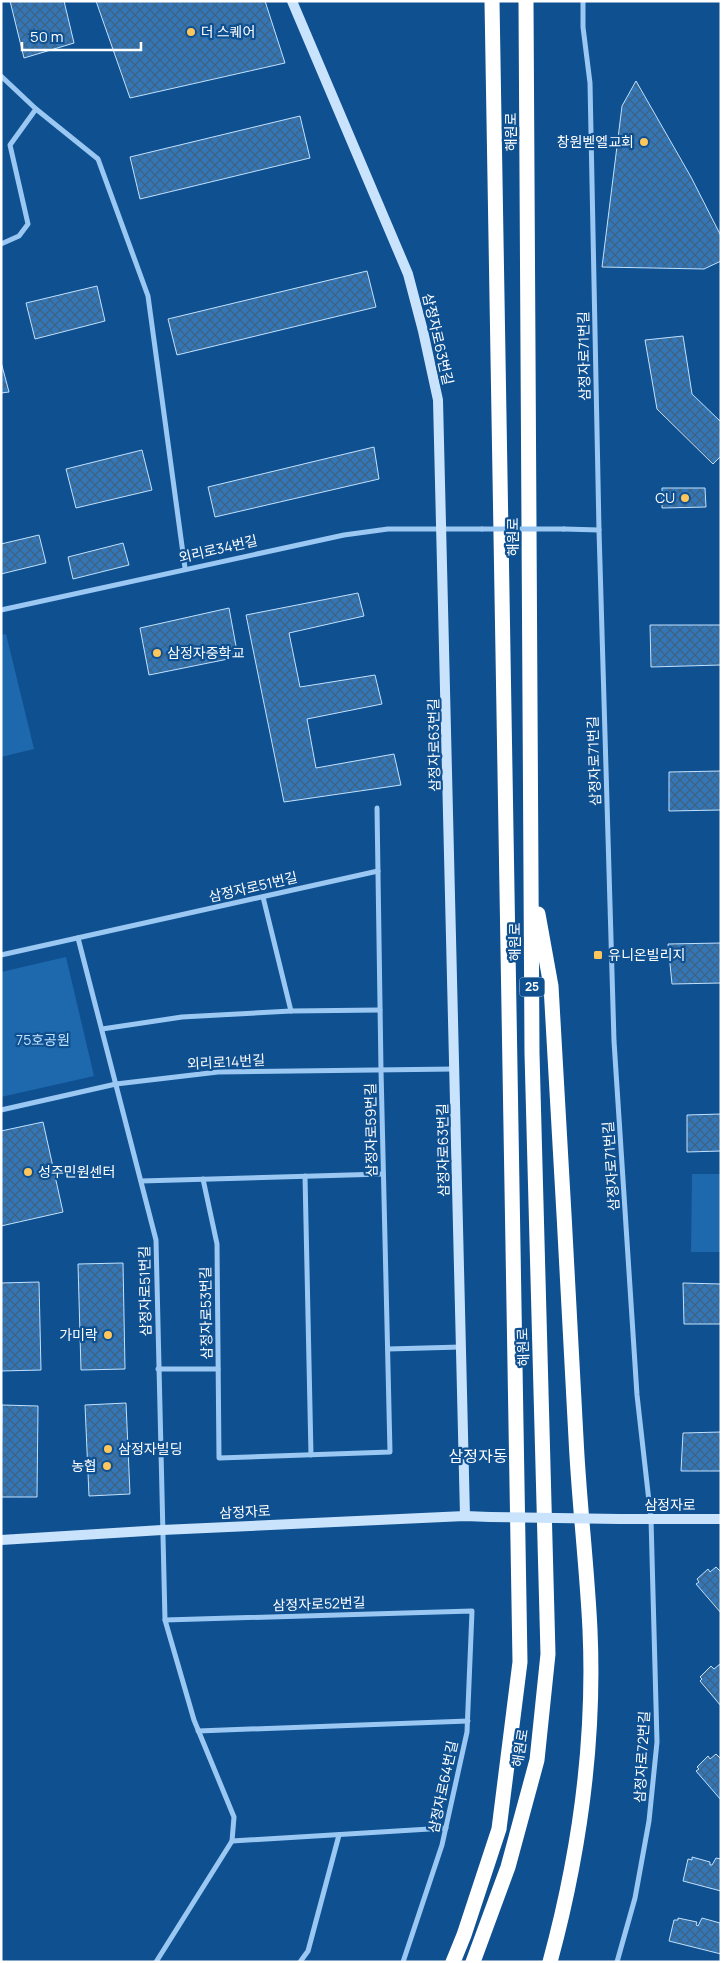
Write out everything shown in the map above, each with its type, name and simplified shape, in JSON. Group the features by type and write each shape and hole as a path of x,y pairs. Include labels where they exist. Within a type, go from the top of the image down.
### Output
{"highway":[{"name":"해원로","path":"453,1962 464,1935 499,1829 520,1662 491,1"},
{"name":"해원로","path":"473,1962 508,1867 537,1760 548,1654 532,1053 526,1"},
{"path":"526,28 532,1"},
{"path":"531,871 551,986 576,1436 590,1631 587,1752 582,1796 570,1878 550,1962"}],"street":[{"name":"삼정자로63번길","path":"292,1 408,274 424,331 438,400 443,529 465,1516"},
{"name":"삼정자로71번길","path":"583,1 583,27 590,83 599,530 614,1041 637,1395 651,1519"},
{"path":"1,76 36,109 98,159 148,296 185,568"},
{"path":"1,244 19,236 28,224 10,145 36,109"},
{"name":"외리로34번길","path":"1,610 185,568 344,535 388,529 599,530"},
{"name":"삼정자로59번길","path":"377,808 390,1452"},
{"name":"삼정자로51번길","path":"162,1530 156,1240 78,938 378,871"},
{"path":"263,897 291,1011"},
{"path":"1,955 78,938"},
{"path":"102,1029 182,1017 291,1011 380,1010"},
{"name":"외리로14번길","path":"1,1110 116,1084 218,1072 455,1068"},
{"path":"141,1181 383,1174"},
{"path":"305,1176 311,1455"},
{"name":"삼정자로53번길","path":"204,1179 217,1244 220,1458 390,1452"},
{"path":"388,1349 461,1347"},
{"path":"158,1369 218,1369"},
{"name":"삼정자로","path":"1,1540 162,1530 465,1516 721,1519"},
{"name":"삼정자로72번길","path":"617,1962 635,1898 650,1821 658,1742 651,1519"},
{"path":"156,1962 232,1841 234,1817 198,1731 166,1620 162,1530"},
{"name":"삼정자로52번길","path":"166,1620 472,1611"},
{"name":"삼정자로64번길","path":"403,1962 417,1924 446,1828 468,1721 472,1611"},
{"path":"198,1731 468,1721"},
{"path":"232,1841 446,1828"},
{"path":"300,1962 308,1951 339,1834"}],"green space":[{"path":"6,634 34,749 1,757 1,635"},
{"name":"75호공원","path":"66,957 94,1076 1,1097 1,972"},
{"path":"692,1174 721,1174 721,1252 691,1252"}],"building":[{"path":"10,1 64,1 74,43 24,58"},
{"name":"더 스퀘어","path":"96,1 265,1 285,63 130,98"},
{"name":"창원벧엘교회","path":"636,81 691,177 721,236 721,261 704,269 602,267 622,106"},
{"path":"300,116 310,158 140,199 130,157"},
{"path":"367,271 376,307 177,355 168,319"},
{"path":"97,286 105,321 35,339 26,303"},
{"path":"683,336 692,394 721,422 721,456 713,464 657,409 645,340"},
{"path":"1,362 9,392 1,393"},
{"path":"374,447 379,479 215,517 208,487"},
{"path":"142,450 152,490 76,508 66,469"},
{"path":"662,488 705,488 706,507 662,508"},
{"path":"39,535 46,563 1,574 1,544"},
{"path":"123,543 129,565 73,579 68,557"},
{"name":"삼정자중학교","path":"358,593 364,616 289,633 300,687 375,675 382,704 307,719 316,768 394,754 401,785 284,802 246,615"},
{"path":"229,608 238,657 149,675 140,628"},
{"path":"650,625 721,625 721,665 651,667"},
{"path":"721,771 721,810 669,811 669,772"},
{"path":"721,943 721,983 672,984 668,944"},
{"path":"721,1114 721,1151 687,1152 687,1115"},
{"name":"성주민원센터","path":"43,1122 63,1212 1,1226 1,1131"},
{"path":"123,1263 125,1369 81,1370 78,1264"},
{"path":"39,1282 41,1370 1,1371 1,1283"},
{"path":"683,1283 721,1284 721,1324 684,1324"},
{"name":"삼정자빌딩","path":"126,1403 130,1494 89,1496 85,1405"},
{"path":"2,1405 38,1406 37,1497 1,1497"},
{"path":"721,1432 721,1471 681,1471 683,1433"},
{"path":"716,1567 721,1572 721,1613 696,1584 699,1582 697,1579 708,1569 710,1572"},
{"path":"720,1664 721,1706 700,1681 702,1679 700,1677 711,1666 714,1669"},
{"path":"716,1754 721,1759 721,1800 696,1771 699,1769 697,1767 708,1756 710,1759"},
{"path":"692,1857 710,1862 710,1865 712,1865 716,1858 721,1859 721,1891 683,1881 688,1859 692,1860"},
{"path":"678,1918 697,1922 696,1925 698,1926 702,1918 720,1923 721,1954 669,1941 674,1920 678,1920"}],"place":[{"name":"더 스퀘어","path":"191,32"},
{"name":"창원벧엘교회","path":"644,142"},
{"name":"CU","path":"685,498"},
{"name":"삼정자중학교","path":"157,653"},
{"name":"유니온빌리지","path":"598,955"},
{"name":"성주민원센터","path":"28,1172"},
{"name":"가미락","path":"108,1335"},
{"name":"삼정자빌딩","path":"108,1449"},
{"name":"농협","path":"107,1466"}],"district":[{"name":"삼정자동","path":"478,1456"}]}
